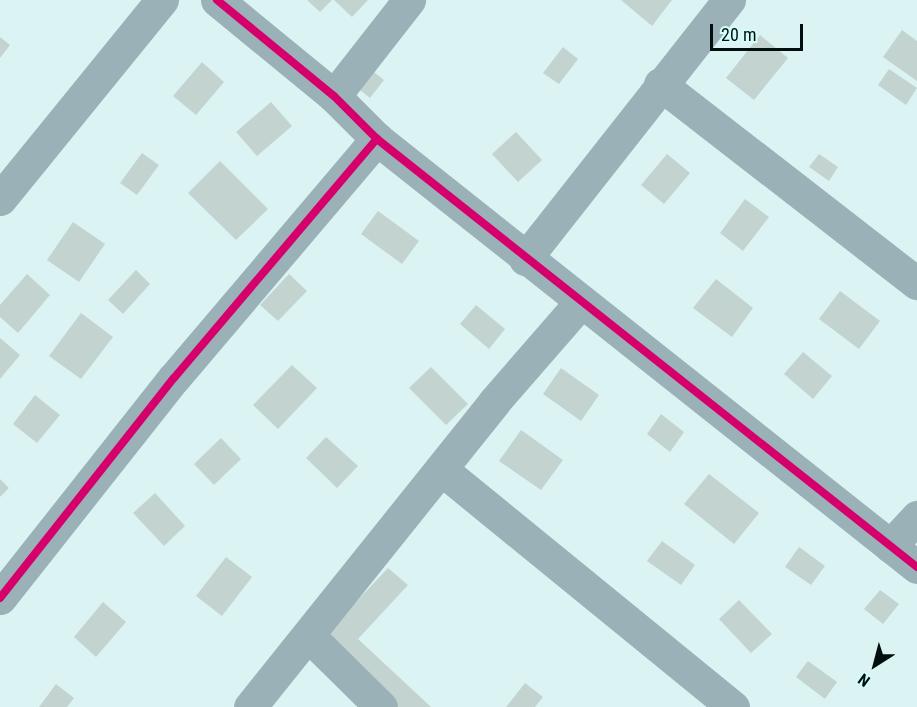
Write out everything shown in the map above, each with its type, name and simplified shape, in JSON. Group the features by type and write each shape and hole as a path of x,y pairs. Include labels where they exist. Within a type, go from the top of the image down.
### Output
{"street":[{"path":"0,198 162,0"},
{"path":"217,0 334,96 376,139 917,567"},
{"path":"334,96 409,0"},
{"path":"525,259 660,84 729,0"},
{"path":"660,84 917,283"},
{"path":"0,598 174,378 376,139"},
{"path":"250,707 441,469 581,302"},
{"path":"441,469 733,707"},
{"path":"890,546 917,517"},
{"path":"309,636 381,707"}],"building":[{"path":"307,0 332,0 320,12"},
{"path":"334,0 368,0 352,17"},
{"path":"621,0 672,0 652,26"},
{"path":"902,30 917,41 917,81 883,57"},
{"path":"760,35 788,58 754,100 726,78"},
{"path":"0,37 10,45 0,58"},
{"path":"563,47 578,59 559,84 543,73"},
{"path":"202,62 224,82 196,115 173,96"},
{"path":"370,69 384,80 370,98 356,87"},
{"path":"889,69 917,88 906,105 878,85"},
{"path":"271,102 292,126 257,156 236,132"},
{"path":"516,132 542,160 518,182 492,154"},
{"path":"142,153 159,165 137,195 120,183"},
{"path":"667,154 690,173 664,204 641,185"},
{"path":"819,154 838,167 829,181 809,167"},
{"path":"220,161 268,209 236,240 188,193"},
{"path":"745,199 769,217 743,251 720,233"},
{"path":"378,211 419,241 402,264 361,234"},
{"path":"73,222 105,244 79,282 47,260"},
{"path":"136,270 150,284 123,314 108,300"},
{"path":"27,274 50,295 18,333 0,317 0,305"},
{"path":"289,274 307,291 278,321 260,305"},
{"path":"716,279 753,308 732,337 693,308"},
{"path":"840,291 880,321 859,349 819,319"},
{"path":"476,305 505,329 489,349 460,324"},
{"path":"81,313 113,337 81,379 49,356"},
{"path":"0,338 20,355 0,379"},
{"path":"803,352 832,376 813,399 784,374"},
{"path":"292,365 317,388 278,429 253,405"},
{"path":"431,367 468,404 446,425 409,388"},
{"path":"561,368 599,395 581,421 543,394"},
{"path":"35,395 60,415 37,443 13,424"},
{"path":"661,414 684,432 670,452 647,434"},
{"path":"521,430 563,460 541,490 499,461"},
{"path":"326,437 358,466 337,488 306,458"},
{"path":"221,438 241,459 214,485 194,464"},
{"path":"709,474 759,513 734,544 684,504"},
{"path":"0,479 9,488 0,497"},
{"path":"155,493 185,526 164,546 133,513"},
{"path":"662,541 695,565 681,585 647,561"},
{"path":"799,547 825,566 811,585 785,567"},
{"path":"226,557 252,577 222,616 196,596"},
{"path":"388,568 408,585 358,639 431,707 394,707 321,639"},
{"path":"880,590 899,604 883,624 864,609"},
{"path":"739,600 772,634 751,653 719,619"},
{"path":"103,602 126,622 96,657 74,637"},
{"path":"808,661 837,682 825,699 796,677"},
{"path":"525,683 543,697 535,707 506,707"},
{"path":"56,684 74,698 67,707 39,707"}],"cycle path":[{"path":"217,0 334,96 377,139 917,567"},
{"path":"0,598 174,378 377,139"}]}
